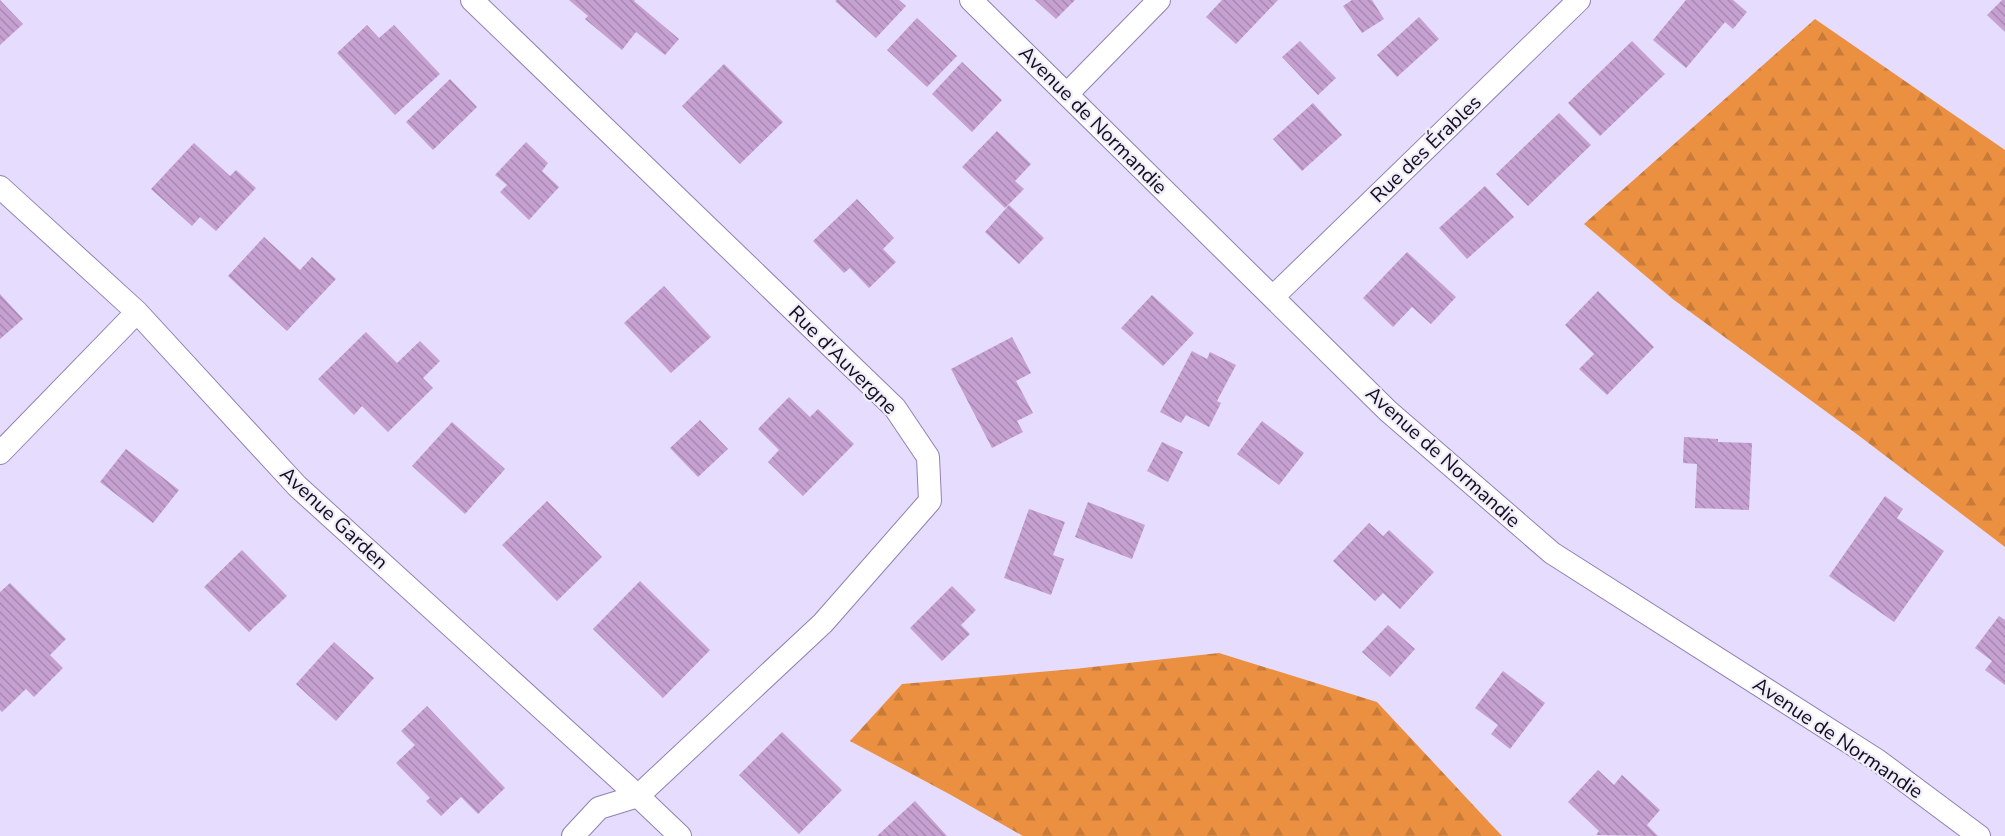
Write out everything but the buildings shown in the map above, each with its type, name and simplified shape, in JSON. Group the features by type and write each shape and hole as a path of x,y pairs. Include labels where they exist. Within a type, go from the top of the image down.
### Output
{"street":[{"name":"Rue d'Auvergne","path":"472,0 895,408 928,457 930,501 823,623 639,796"},
{"name":"Avenue de Normandie","path":"970,0 1388,411 1552,553 1877,760 1979,836"},
{"path":"1067,94 1159,0"},
{"name":"Rue des Érables","path":"1273,297 1579,0"},
{"name":"Avenue Garden","path":"0,187 137,312 297,486 639,796 680,836"},
{"path":"0,453 137,312"},
{"path":"573,836 599,808 639,796"}],"green space":[{"path":"1815,19 2005,150 2005,547 1858,435 1674,300 1584,224"},
{"path":"1219,653 1377,702 1502,836 1023,836 850,741 902,684 1074,669"}]}
